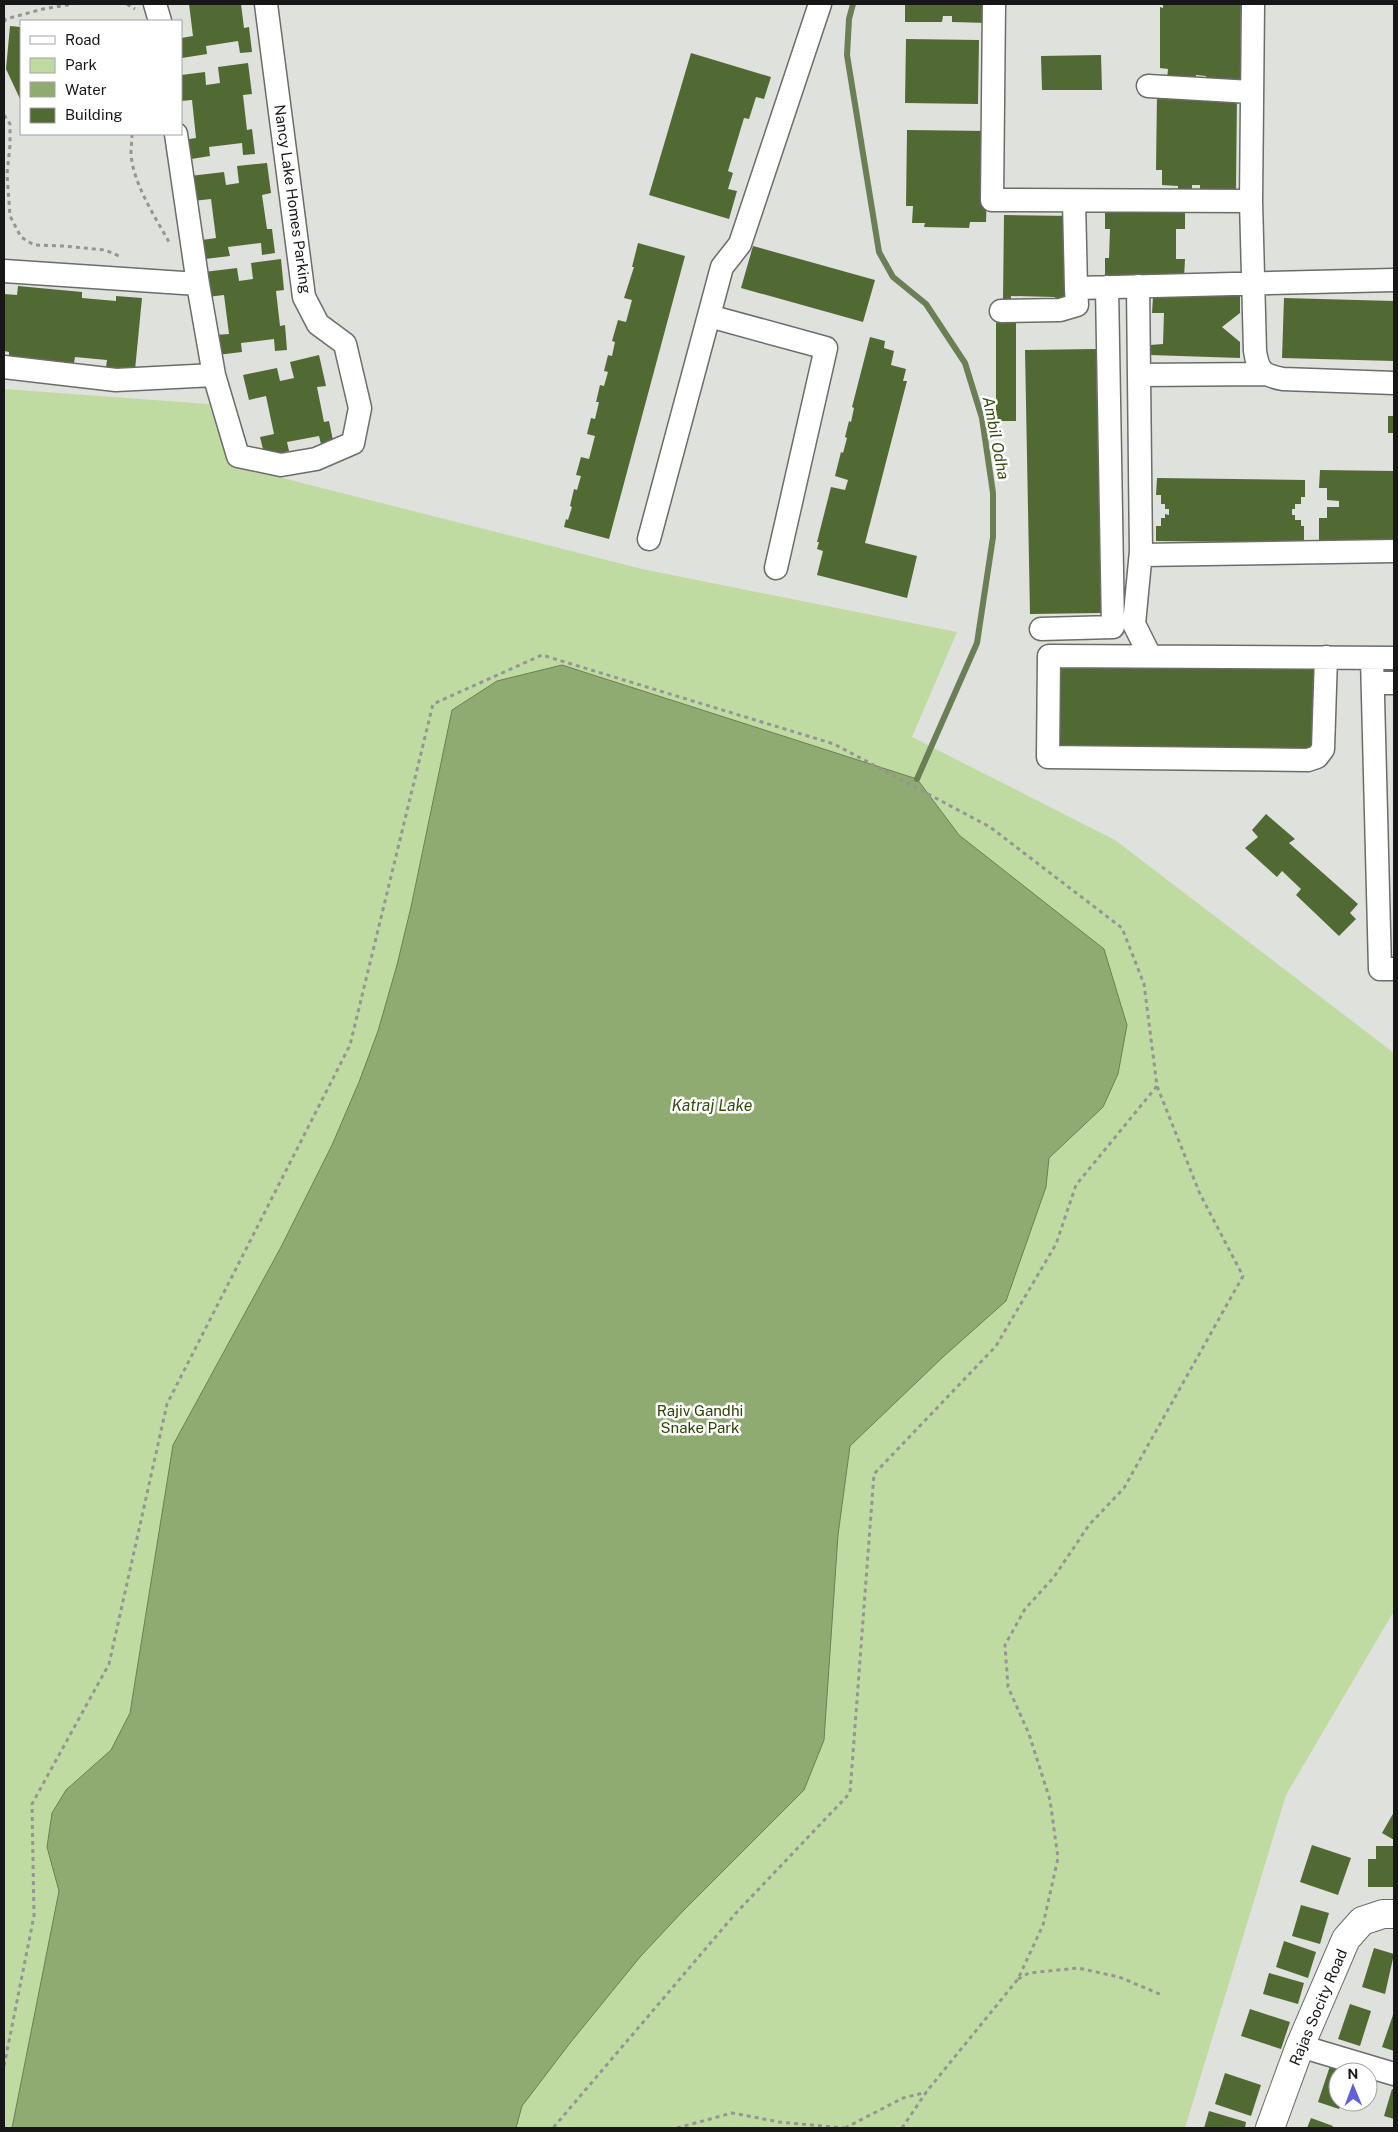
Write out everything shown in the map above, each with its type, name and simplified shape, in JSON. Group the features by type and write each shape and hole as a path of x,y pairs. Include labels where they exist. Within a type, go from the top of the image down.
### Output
{"street":[{"path":"155,4 160,20"},
{"name":"Nancy Lake Homes Parking","path":"176,135 198,284 214,375 238,456 280,464 316,459 353,443 360,408 345,344 318,324 304,297 271,29 266,4"},
{"path":"649,539 722,267 740,244 820,4"},
{"path":"994,4 992,200 1251,201"},
{"path":"1253,4 1251,201 1255,351 1258,366 1266,374"},
{"path":"1148,86 1251,92"},
{"path":"1001,311 1060,310 1077,305 1074,201"},
{"path":"4,271 198,284"},
{"path":"1076,288 1394,280"},
{"path":"1138,286 1141,551 1134,624 1150,656"},
{"path":"1041,629 1113,627 1107,287"},
{"path":"709,316 826,348 776,568"},
{"path":"4,367 116,380 214,375"},
{"path":"1139,375 1266,374 1282,379 1394,383"},
{"path":"1141,551 1141,555 1394,550"},
{"path":"1326,657 1325,736 1323,749 1317,757 1308,760 1048,757 1049,656 1326,657 1394,658"},
{"path":"1372,658 1383,683 1380,969 1394,969"},
{"name":"Rajas Socity Road","path":"1270,2128 1300,2046 1346,1939 1362,1922 1383,1914 1394,1914"},
{"path":"1300,2046 1394,2074"}],"path":[{"path":"4,22 6,19 43,9 73,4"},
{"path":"4,115 10,124 7,174 10,216 21,237 34,245 105,250 122,257"},
{"path":"132,135 131,154 136,173 160,230 170,243 171,253"},
{"path":"4,2066 34,1916 32,1804 109,1664 167,1404 350,1045 433,704 542,655 834,744 990,827 1122,928 1144,984 1157,1086 1200,1194 1243,1276 1124,1488 1089,1524 1054,1577 1025,1609 1005,1645 1008,1687 1029,1734 1050,1800 1058,1858 1043,1925 1018,1979 928,2091 902,2128"},
{"path":"553,2128 736,1913 850,1793 874,1474 996,1346 1056,1244 1076,1185 1157,1086"},
{"path":"1018,1979 1030,1972 1078,1968 1119,1977 1162,1995"},
{"path":"677,2128 732,2113 779,2122 845,2128 903,2098 928,2091"}],"green space":[{"name":"Rajiv Gandhi Snake Park","path":"4,389 222,405 231,465 642,569 957,632 912,737 1115,840 1394,1053 1394,1611 1286,1795 1185,2128 4,2128"}],"water":[{"name":"Katraj Lake","path":"562,665 917,779 959,835 1104,949 1127,1025 1118,1074 1103,1107 1049,1158 1046,1187 1006,1301 943,1357 850,1446 838,1535 824,1740 804,1790 683,1911 640,1957 522,2106 516,2128 12,2128 59,1891 47,1847 52,1813 66,1790 111,1750 130,1713 173,1445 281,1247 332,1145 359,1082 378,1031 397,965 452,710 497,681"}],"building":[{"path":"189,4 241,4 244,28 249,27 252,52 240,53 238,41 206,46 207,54 182,58 182,38 193,36"},
{"path":"905,4 986,4 989,23 952,22 952,16 943,16 942,22 905,22"},
{"path":"1163,4 1241,4 1240,85 1206,85 1206,76 1196,75 1195,85 1167,80 1168,69 1160,68 1160,7 1163,8"},
{"path":"10,26 20,27 20,99 6,69"},
{"path":"906,39 979,40 978,104 905,103"},
{"path":"691,53 771,77 764,99 756,97 749,119 744,118 728,171 733,173 728,189 737,191 729,219 649,195"},
{"path":"1101,55 1102,90 1042,90 1041,56"},
{"path":"248,63 252,94 243,95 247,130 252,129 255,154 243,155 242,143 209,147 210,156 185,160 183,140 196,138 192,100 182,101 182,75 205,72 206,85 220,83 218,67"},
{"path":"1157,93 1237,94 1236,189 1200,189 1200,185 1192,185 1192,189 1178,189 1178,186 1162,185 1162,170 1156,170"},
{"path":"907,130 989,131 986,222 970,222 969,228 924,227 925,223 912,223 913,206 906,206"},
{"path":"267,163 271,193 262,195 267,229 272,229 275,253 262,255 261,243 228,247 230,256 205,259 202,240 216,238 211,199 193,201 190,176 224,172 226,185 239,183 237,166"},
{"path":"1105,208 1185,209 1185,229 1176,229 1176,259 1185,259 1184,278 1105,277 1105,258 1109,258 1110,229 1105,229"},
{"path":"1004,215 1074,216 1073,301 1056,303 1055,297 1011,296 1011,300 1003,300"},
{"path":"638,243 685,256 609,539 564,527 572,507 570,506 574,489 577,490 581,476 576,475 581,457 589,459 595,436 587,434 591,418 595,419 600,385 604,386 608,372 604,371 608,355 612,356 615,342 612,341 618,320 626,322 632,300 624,298 634,267 632,267"},
{"path":"753,246 875,280 863,322 741,288"},
{"path":"281,259 284,290 276,291 280,326 285,325 287,350 275,351 274,339 241,343 242,352 217,355 215,335 229,334 224,295 207,297 204,272 237,268 239,281 253,279 251,263"},
{"path":"18,286 82,292 82,298 116,301 116,296 142,298 135,370 106,367 107,360 75,357 74,363 9,357 9,352 4,351 4,294 17,295"},
{"path":"1167,290 1240,296 1240,313 1222,327 1240,342 1240,358 1150,355 1150,345 1163,344 1164,313 1152,313 1153,297 1167,298"},
{"path":"1284,298 1394,301 1394,361 1282,358"},
{"path":"996,323 1016,323 1016,421 996,421"},
{"path":"870,337 885,341 884,348 894,351 891,365 906,369 903,381 907,381 865,543 917,556 907,598 817,575 823,551 817,549 819,542 817,542 831,487 845,490 848,480 835,476 841,452 843,453 847,438 845,437 849,421 851,422 854,408 852,407"},
{"path":"1096,349 1101,613 1030,614 1025,350"},
{"path":"319,355 326,386 317,387 324,422 329,421 334,445 322,448 319,436 287,442 289,451 265,457 260,437 274,434 266,396 249,400 243,375 277,368 280,381 294,378 290,362"},
{"path":"1388,416 1394,416 1394,433 1388,433"},
{"path":"1320,470 1394,471 1394,542 1319,541 1319,518 1327,518 1327,507 1339,507 1339,501 1327,500 1327,488 1319,488"},
{"path":"1157,478 1305,480 1305,497 1301,497 1301,504 1295,504 1295,509 1292,509 1292,515 1295,515 1295,520 1301,520 1301,526 1304,526 1304,543 1156,541 1156,526 1161,526 1161,518 1165,518 1165,514 1169,515 1169,509 1165,509 1165,504 1161,504 1161,495 1156,495"},
{"path":"1057,664 1319,664 1319,751 1057,752"},
{"path":"1266,814 1295,839 1289,843 1358,904 1350,913 1356,919 1339,936 1296,895 1301,889 1282,871 1277,877 1245,848 1258,837 1252,830"},
{"path":"1394,1812 1394,1840 1382,1833"},
{"path":"1312,1845 1351,1858 1338,1895 1300,1882"},
{"path":"1376,1846 1394,1846 1393,1887 1368,1887 1368,1859 1376,1859"},
{"path":"1301,1905 1329,1913 1320,1944 1292,1936"},
{"path":"1284,1941 1316,1952 1308,1978 1276,1967"},
{"path":"1374,1948 1394,1954 1385,1994 1362,1987"},
{"path":"1269,1973 1304,1983 1298,2004 1263,1994"},
{"path":"1350,2004 1371,2011 1360,2046 1338,2039"},
{"path":"1250,2009 1290,2022 1281,2049 1241,2036"},
{"path":"1394,2012 1394,2051 1382,2047"},
{"path":"1328,2072 1328,2105 1318,2102"},
{"path":"1225,2073 1261,2085 1251,2116 1215,2104"},
{"path":"1392,2089 1394,2090 1394,2119 1384,2116"},
{"path":"1209,2111 1246,2122 1245,2128 1204,2128"},
{"path":"1311,2118 1333,2126 1332,2128 1307,2128"}],"waterway":[{"name":"Ambil Odha","path":"853,4 849,19 847,55 879,252 893,277 926,304 965,363 982,418 993,493 993,537 977,643 917,779"}]}
